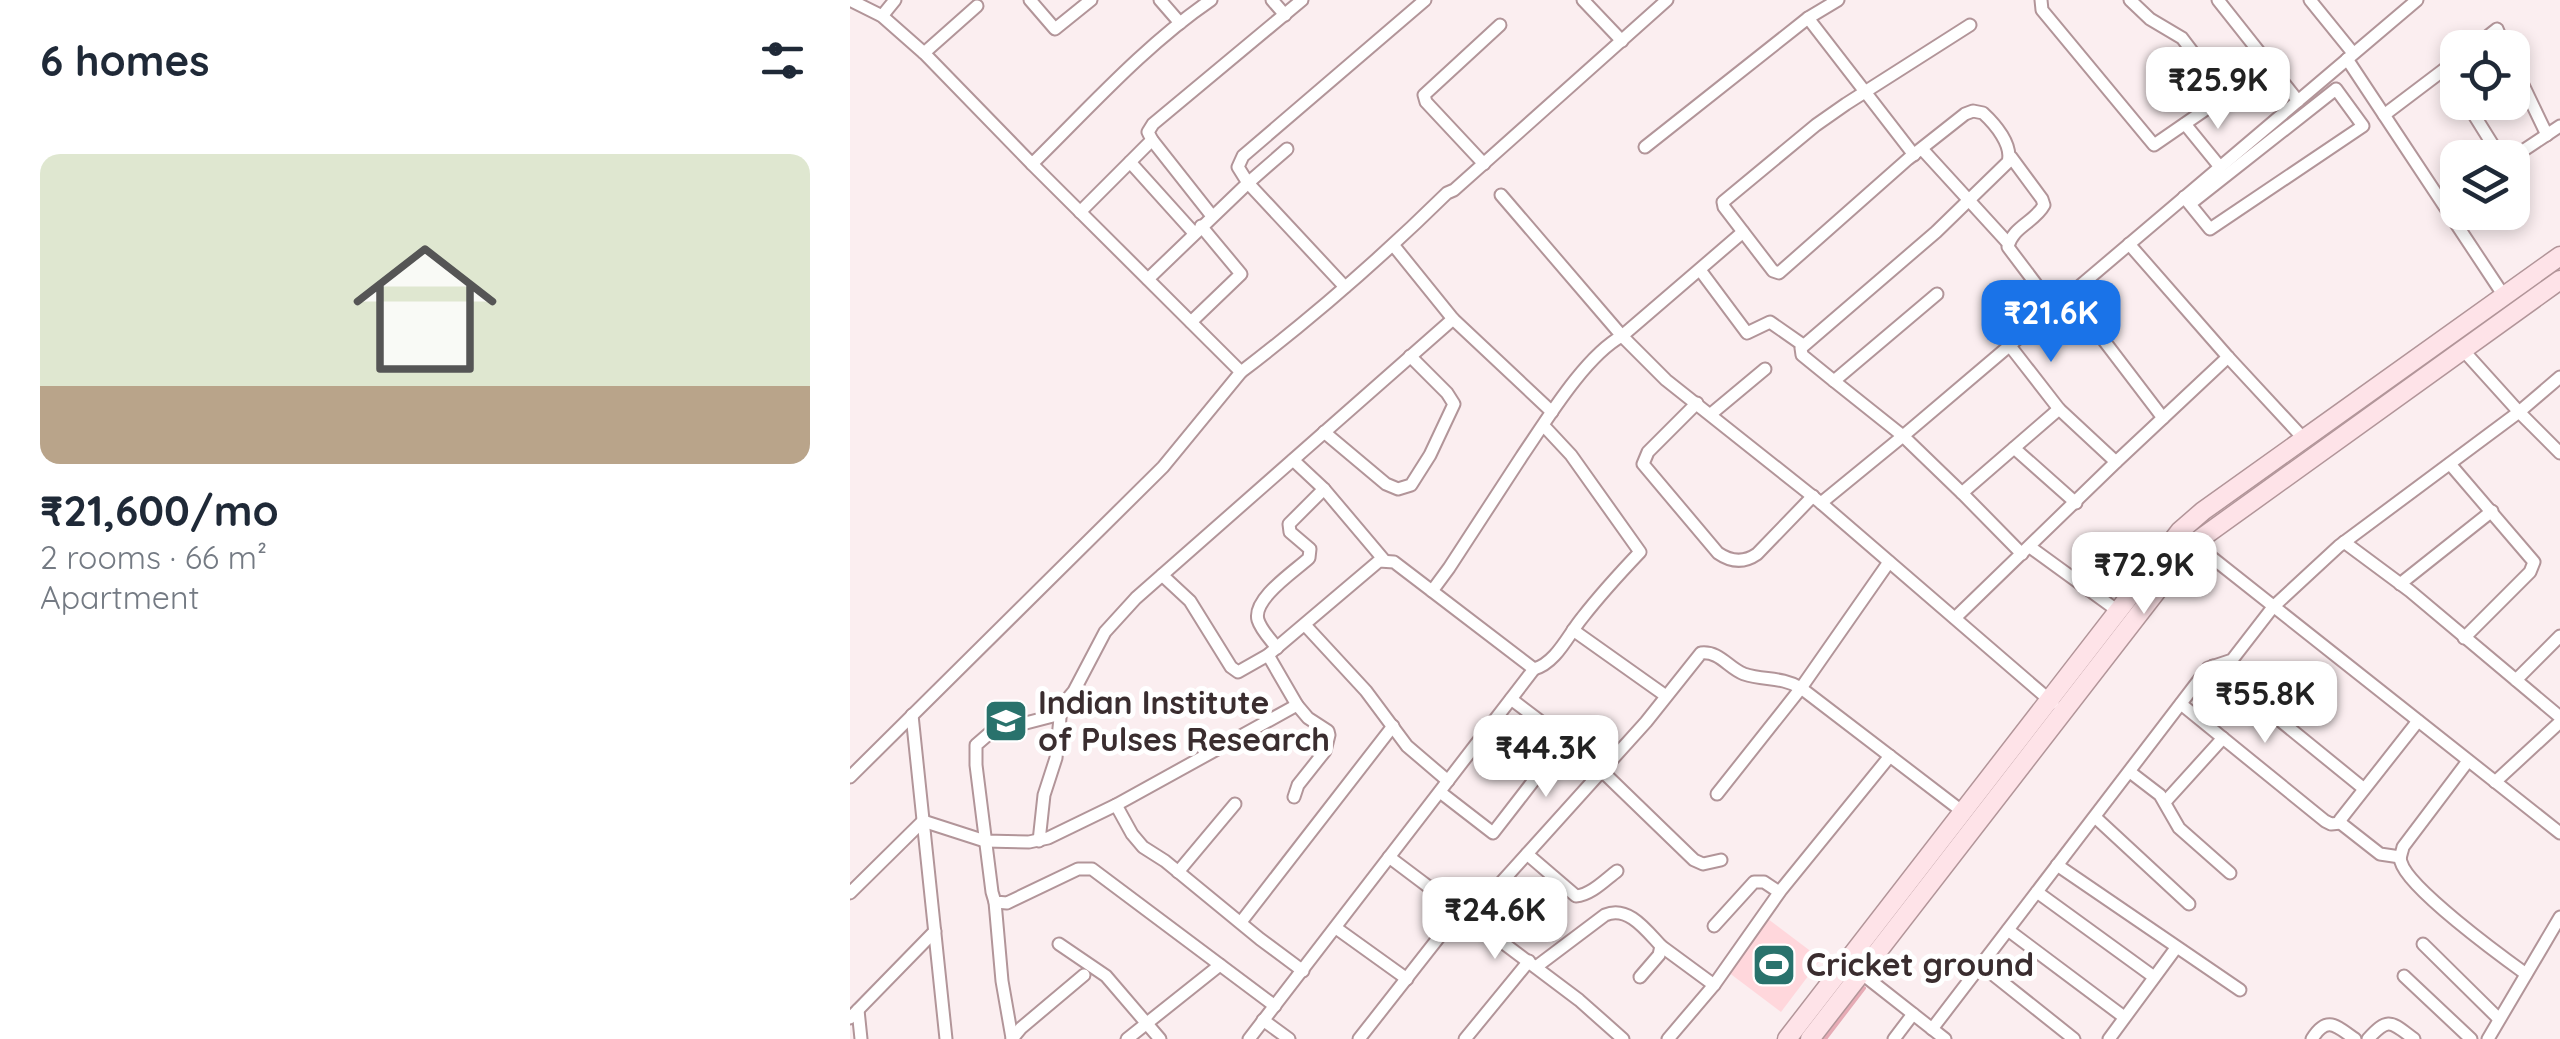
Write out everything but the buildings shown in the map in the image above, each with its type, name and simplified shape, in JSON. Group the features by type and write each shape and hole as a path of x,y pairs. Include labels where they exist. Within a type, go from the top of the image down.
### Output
{"street":[{"path":"850,0 882,16 924,53 1241,372"},
{"path":"882,16 895,0"},
{"path":"1030,0 1055,29 1091,0"},
{"path":"1160,0 1180,23"},
{"path":"1032,164 1180,23 1211,0"},
{"path":"1272,0 1285,15"},
{"path":"1212,216 1148,132 1302,0"},
{"path":"1345,286 1248,182 1238,167 1240,159 1425,0"},
{"path":"1583,0 1622,41"},
{"path":"850,778 1162,467 1241,372 1394,246 1447,194 1667,0"},
{"path":"1645,147 1808,18 1838,0"},
{"path":"2041,0 2042,10 2154,145 2214,103 2220,88 2182,38 2150,19 2130,0"},
{"path":"2218,0 2298,101"},
{"path":"2310,0 2440,199"},
{"path":"1697,403 1648,452 1643,464 1718,553 1726,558 1748,560 2257,143 2298,101 2417,0"},
{"path":"924,53 977,6"},
{"path":"1808,18 1918,152 2008,243 2009,251 2054,308"},
{"path":"1970,25 1816,125 1724,200 1724,207 1773,271 1779,273 1918,152 1974,111 1990,119 2010,157 2044,205 2008,243"},
{"path":"1484,164 1426,102 1424,95 1500,26"},
{"path":"2384,115 2440,73"},
{"path":"2336,89 2363,126 2210,228 2187,201 2220,167 2336,89"},
{"path":"2530,100 2547,135"},
{"path":"2185,124 2220,167"},
{"path":"2530,146 2560,126"},
{"path":"1080,212 1152,140"},
{"path":"1148,279 1286,150"},
{"path":"2010,157 1936,232 1803,345 1800,354 1903,436 2026,550 2118,611"},
{"path":"1130,162 1241,274 1191,322"},
{"path":"1501,195 1622,336 1666,380 1817,500 2056,707"},
{"path":"2460,230 2504,296"},
{"path":"1432,591 1566,390 1610,342 1622,336 1743,232"},
{"path":"2129,244 2304,439"},
{"path":"1394,246 1452,319 1552,412"},
{"path":"1814,1038 2203,511 2560,256"},
{"path":"1700,270 1748,333 1770,322 1803,345"},
{"path":"1787,1039 1964,812 2056,707 2118,611 2187,537 2560,280"},
{"path":"1834,381 1937,294"},
{"path":"1012,1039 976,745 991,732 1044,720 1061,708 1074,692 1106,632 1136,598 1452,319"},
{"path":"2102,338 2163,418"},
{"path":"2010,346 2059,409 2116,462"},
{"path":"2462,350 2560,453"},
{"path":"1324,432 1386,484 1398,489 1411,485 1454,404 1410,356"},
{"path":"1955,618 2228,358"},
{"path":"1711,414 1765,370"},
{"path":"1932,1028 2208,668 2232,660 2274,608 2344,542 2560,377"},
{"path":"1962,493 2059,409"},
{"path":"1249,1039 1534,670 1554,656 1640,552 1571,455 1543,425"},
{"path":"2014,448 2076,503"},
{"path":"1293,460 1324,489 1384,560"},
{"path":"2450,464 2533,558 2534,567 2464,638"},
{"path":"1294,797 1298,785 1324,751 1328,732 1308,718 1297,704 1259,623 1258,607 1309,558 1311,552 1290,532 1289,524 1324,489"},
{"path":"2400,584 2492,510"},
{"path":"2187,537 2560,834"},
{"path":"2344,542 2400,584 2560,720 2495,782"},
{"path":"1162,575 1190,601 1234,670 1244,670 1272,652 1384,560 1394,562 1534,670"},
{"path":"1718,794 1800,688 1889,562"},
{"path":"1305,624 1366,691 1407,746 1493,833 1565,740 1512,699"},
{"path":"1573,630 1666,696"},
{"path":"2516,680 2560,636"},
{"path":"1358,1039 1466,913 1527,854 1602,770 1701,653 1715,654 1740,672 1782,678 1800,688 1964,812"},
{"path":"2212,666 2364,788"},
{"path":"923,822 986,842 1039,841 1116,806 1297,704"},
{"path":"2180,704 2327,823 2341,823 2380,854 2400,857"},
{"path":"1039,841 1044,795 1056,758 1061,708"},
{"path":"912,715 946,1039"},
{"path":"2341,823 2341,816 2418,721"},
{"path":"1241,922 1393,726"},
{"path":"2165,802 2223,738"},
{"path":"1668,1039 1714,985 1778,892 1890,756"},
{"path":"2468,760 2404,847 2401,864 2487,947 2526,974"},
{"path":"1602,770 1694,860 1703,864 1721,860"},
{"path":"2130,772 2155,790 2179,828 2230,873"},
{"path":"1178,872 1235,804"},
{"path":"1116,806 1137,840 1303,971"},
{"path":"2095,817 2189,904"},
{"path":"850,893 923,822"},
{"path":"1527,854 1572,894 1580,896 1617,870"},
{"path":"1389,857 1579,1000 1623,1039"},
{"path":"2057,865 2240,990"},
{"path":"995,902 1007,903 1078,869 1088,868 1104,876 1275,1006"},
{"path":"1714,926 1754,882 1764,882 1778,892"},
{"path":"2037,892 2154,977"},
{"path":"1465,1039 1532,964 1614,912 1633,919 1660,946 1714,985"},
{"path":"2488,1039 2560,917"},
{"path":"1336,928 1408,979"},
{"path":"2008,930 2124,1017"},
{"path":"862,1039 854,1014 934,931"},
{"path":"2548,938 2560,946"},
{"path":"1059,944 1106,976 1160,1039"},
{"path":"2423,944 2500,1019"},
{"path":"1640,977 1659,955 1660,946"},
{"path":"2108,1039 2176,948"},
{"path":"1127,1039 1220,965"},
{"path":"1981,965 2074,1039"},
{"path":"1861,973 1945,1039"},
{"path":"1012,1039 1084,975"},
{"path":"2404,976 2471,1039"},
{"path":"1894,1039 1913,1014"},
{"path":"1264,1020 1289,1039"},
{"path":"2368,1039 2388,1022 2414,1039"},
{"path":"2312,1039 2319,1028 2328,1024 2355,1039"}],"shaded area":[{"name":"Cricket ground","path":"1768,919 1821,959 1781,1012 1728,972"}],"waterway":[{"path":"1825,1039 1864,988"}],"place":[{"name":"Indian Institute of Pulses Research","path":"1006,721"},
{"name":"Cricket ground","path":"1774,965"}]}
